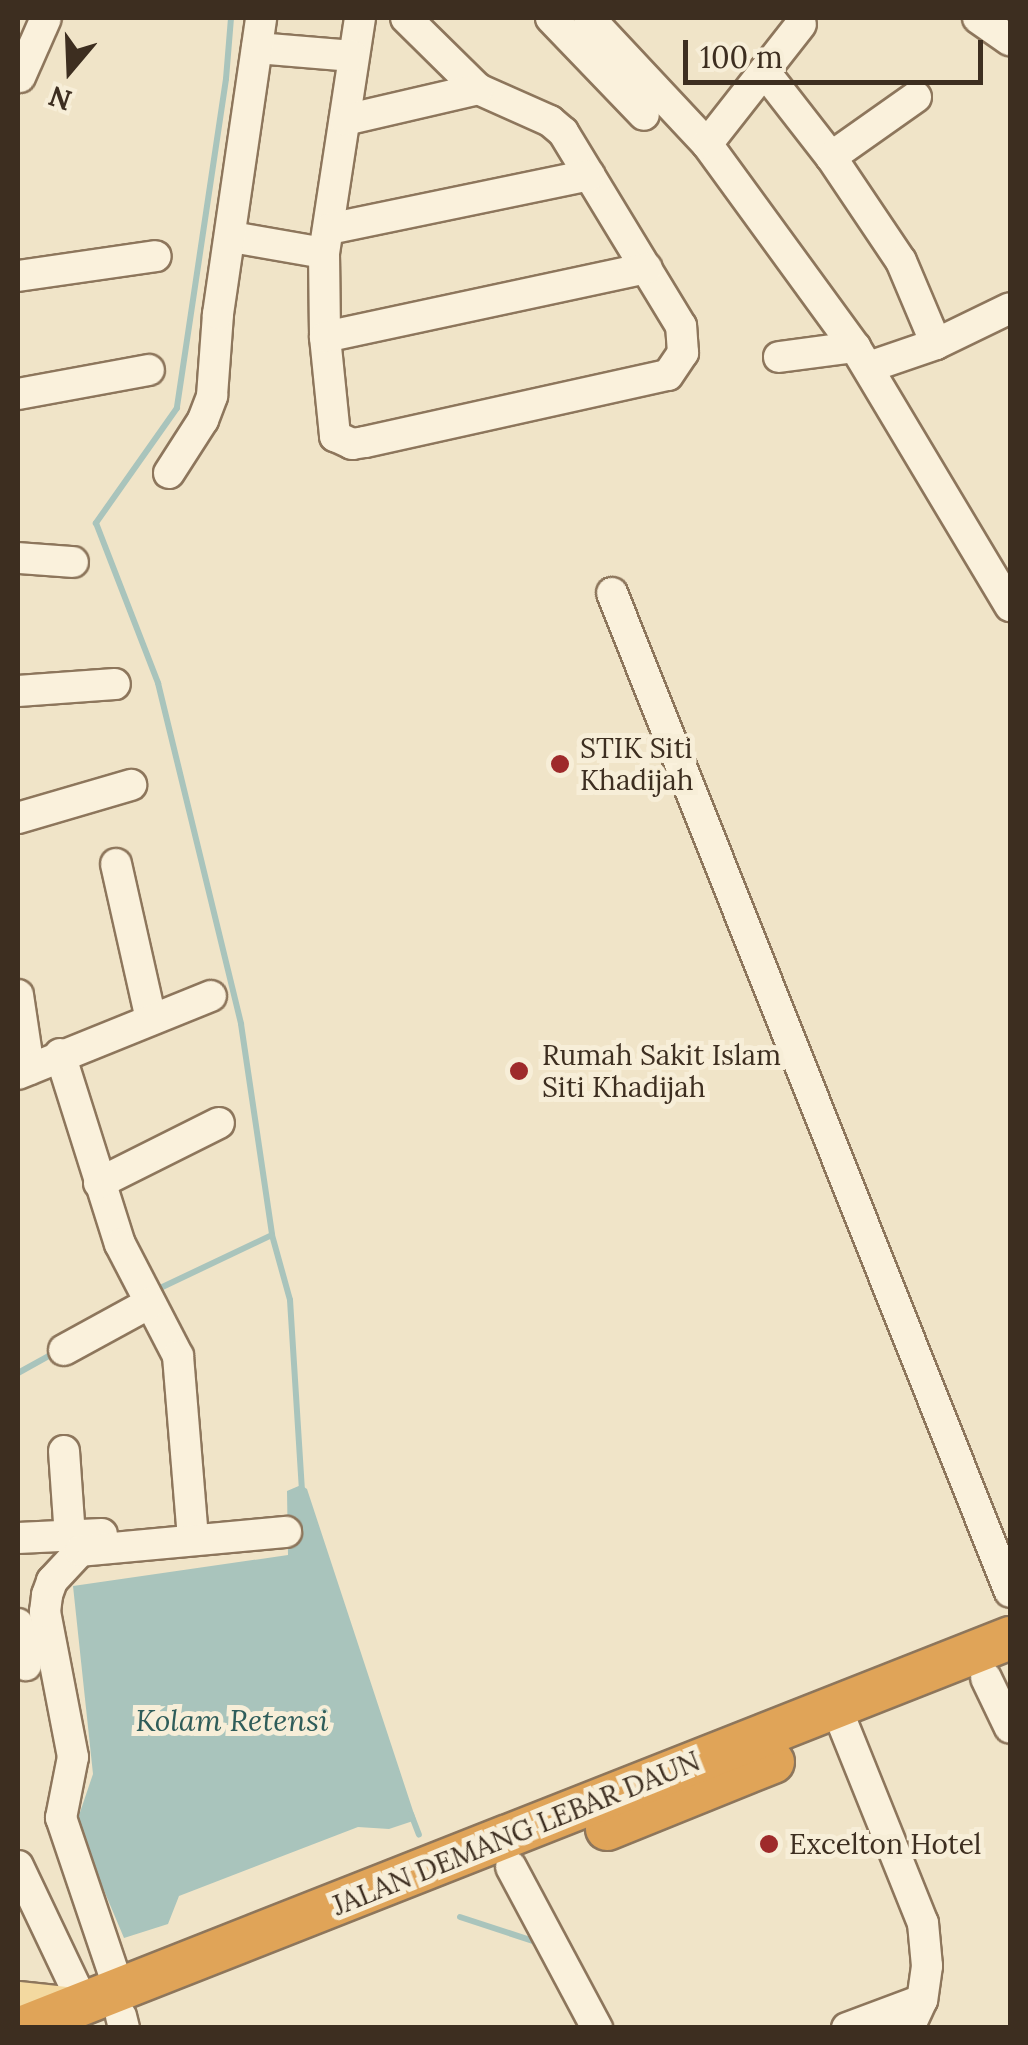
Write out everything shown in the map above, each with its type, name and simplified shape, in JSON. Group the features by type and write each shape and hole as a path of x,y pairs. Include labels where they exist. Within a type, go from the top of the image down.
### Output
{"highway":[{"name":"JALAN DEMANG LEBAR DAUN","path":"21,2028 102,2012 511,1867 840,1721 1010,1638"},
{"name":"JALAN DEMANG LEBAR DAUN","path":"102,2012 840,1721 998,1674"}],"main road":[{"path":"18,2001 102,2012"}],"street":[{"path":"20,76 46,18"},
{"path":"169,473 204,420 212,396 218,314 261,18"},
{"path":"360,18 326,241 324,338 335,436 352,444 668,375 678,365 684,342 681,326 563,132 550,121 478,89 406,18"},
{"path":"551,18 595,37 707,144 862,357 1010,606"},
{"path":"978,18 1009,35"},
{"path":"707,144 801,24"},
{"path":"595,37 644,115"},
{"path":"257,48 353,56"},
{"path":"764,71 832,156 901,261 936,344"},
{"path":"345,120 478,89"},
{"path":"832,156 916,97"},
{"path":"232,237 326,241 589,175"},
{"path":"18,276 156,256"},
{"path":"324,338 646,268"},
{"path":"778,357 862,357 936,344 1010,308"},
{"path":"18,394 149,370"},
{"path":"18,558 72,562"},
{"path":"612,594 1010,1592"},
{"path":"18,692 115,684"},
{"path":"18,818 131,785"},
{"path":"116,864 151,1019"},
{"path":"18,994 23,1072 212,996"},
{"path":"60,1054 99,1183 147,1299 178,1356 192,1526"},
{"path":"99,1183 220,1123"},
{"path":"64,1350 147,1299"},
{"path":"64,1451 70,1536"},
{"path":"18,1538 240,1522"},
{"path":"32,1662 46,1595 52,1582 80,1551 286,1532"},
{"path":"18,1624 73,1757 61,1818 102,2012"},
{"path":"998,1674 1010,1728"},
{"path":"840,1721 923,1922 928,1949 915,2014 847,2028"},
{"path":"18,1866 102,2012"},
{"path":"511,1867 597,2028"}],"water":[{"name":"Kolam Retensi","path":"301,1485 307,1489 416,1820 389,1829 358,1827 179,1896 168,1924 124,1938 76,1824 93,1774 73,1586 288,1555 287,1491"}],"waterway":[{"path":"231,18 226,79 177,408 96,523 158,683 241,1024 272,1235 290,1300 302,1490"},
{"path":"156,1290 272,1235"},
{"path":"18,1373 56,1352"},
{"path":"411,1814 419,1835"},
{"path":"460,1917 539,1943"}],"place":[{"name":"STIK Siti Khadijah","path":"560,764"},
{"name":"Rumah Sakit Islam Siti Khadijah","path":"519,1071"},
{"name":"Excelton Hotel","path":"769,1844"}]}
